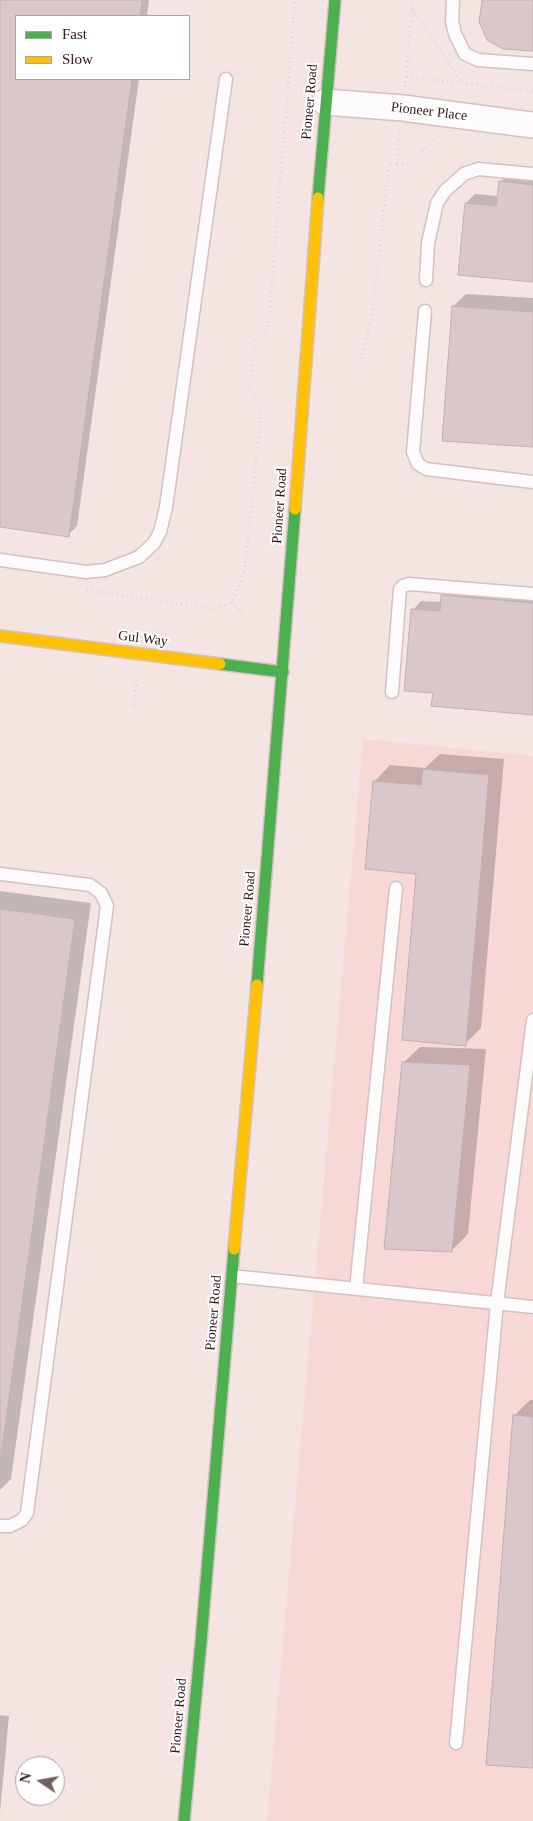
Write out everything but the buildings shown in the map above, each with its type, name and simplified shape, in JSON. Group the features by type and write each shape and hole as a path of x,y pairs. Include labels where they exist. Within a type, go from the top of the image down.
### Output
{"main road":[{"name":"Pioneer Road","path":"184,1821 202,1632 283,672 325,102 335,0"},
{"name":"Gul Way","path":"0,636 283,672"}],"street":[{"name":"Pioneer Place","path":"325,102 403,108 533,125"}],"lane":[{"path":"453,0 452,21 455,34 465,54 478,60 533,64"},
{"path":"0,560 86,572 106,570 139,557 154,544 160,532 166,507 226,79"},
{"path":"426,280 428,243 437,202 445,191 464,174 478,169 533,174"},
{"path":"425,312 414,452 418,464 426,469 533,482"},
{"path":"392,692 400,589 403,586 409,584 533,594"},
{"path":"0,874 90,885 101,893 107,906 27,1513 22,1520 10,1526 0,1526"},
{"path":"356,1289 396,888"},
{"path":"456,1742 497,1304 533,1020"},
{"path":"232,1276 533,1307"}],"path":[{"path":"78,589 215,609 232,602 241,581 245,566 261,413 250,390 255,338 268,329 295,0"},
{"path":"397,164 413,0"},
{"path":"412,9 462,83"},
{"path":"406,77 533,91"},
{"path":"361,359 372,316 389,163 407,164 441,134"},
{"path":"232,602 245,616"}],"shaded area":[{"path":"363,739 533,756 533,1821 267,1821"}],"traffic: fast":[{"path":"318,198 335,0"},
{"path":"257,985 295,509"},
{"path":"220,664 283,672"},
{"path":"184,1821 234,1249"}],"traffic: slow":[{"path":"295,509 318,198"},
{"path":"0,636 220,664"},
{"path":"234,1249 257,985"}]}
